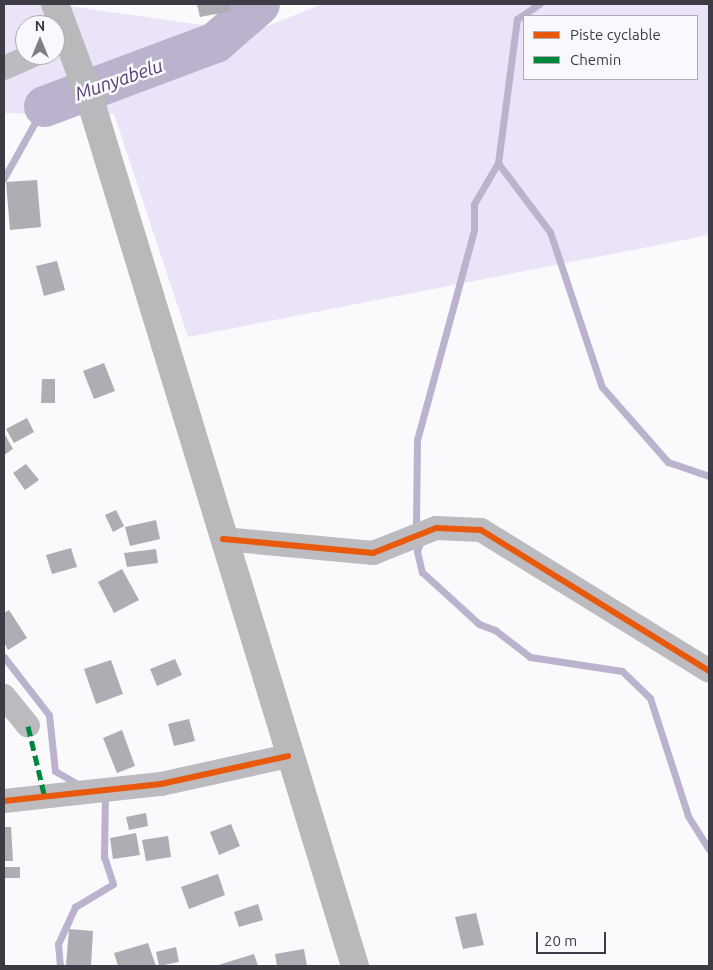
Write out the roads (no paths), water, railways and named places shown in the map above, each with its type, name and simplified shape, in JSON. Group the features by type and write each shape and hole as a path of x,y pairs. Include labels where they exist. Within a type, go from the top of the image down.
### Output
{"highway":[{"path":"55,4 66,50 89,96 288,756 354,966"}],"street":[{"path":"223,539 373,553 436,528 481,530 699,658 709,672"},
{"path":"4,696 28,726"},
{"path":"4,801 161,784 288,756"}],"waterway":[{"name":"Munyabelu","path":"44,106 215,42 259,4"},
{"path":"416,523 417,440 474,230 474,204 498,163 517,19 539,4"},
{"name":"Munyabelu","path":"4,178 44,106"},
{"path":"498,163 550,232 602,387 668,462 709,476"},
{"path":"421,541 417,551 422,572 479,624 495,630 530,657 622,671 650,698 688,816 709,849"},
{"name":"Munyabelu","path":"4,657 49,715 55,771 76,783"},
{"name":"Munyabelu","path":"60,966 58,944 75,907 113,884 104,857 105,794"}]}
